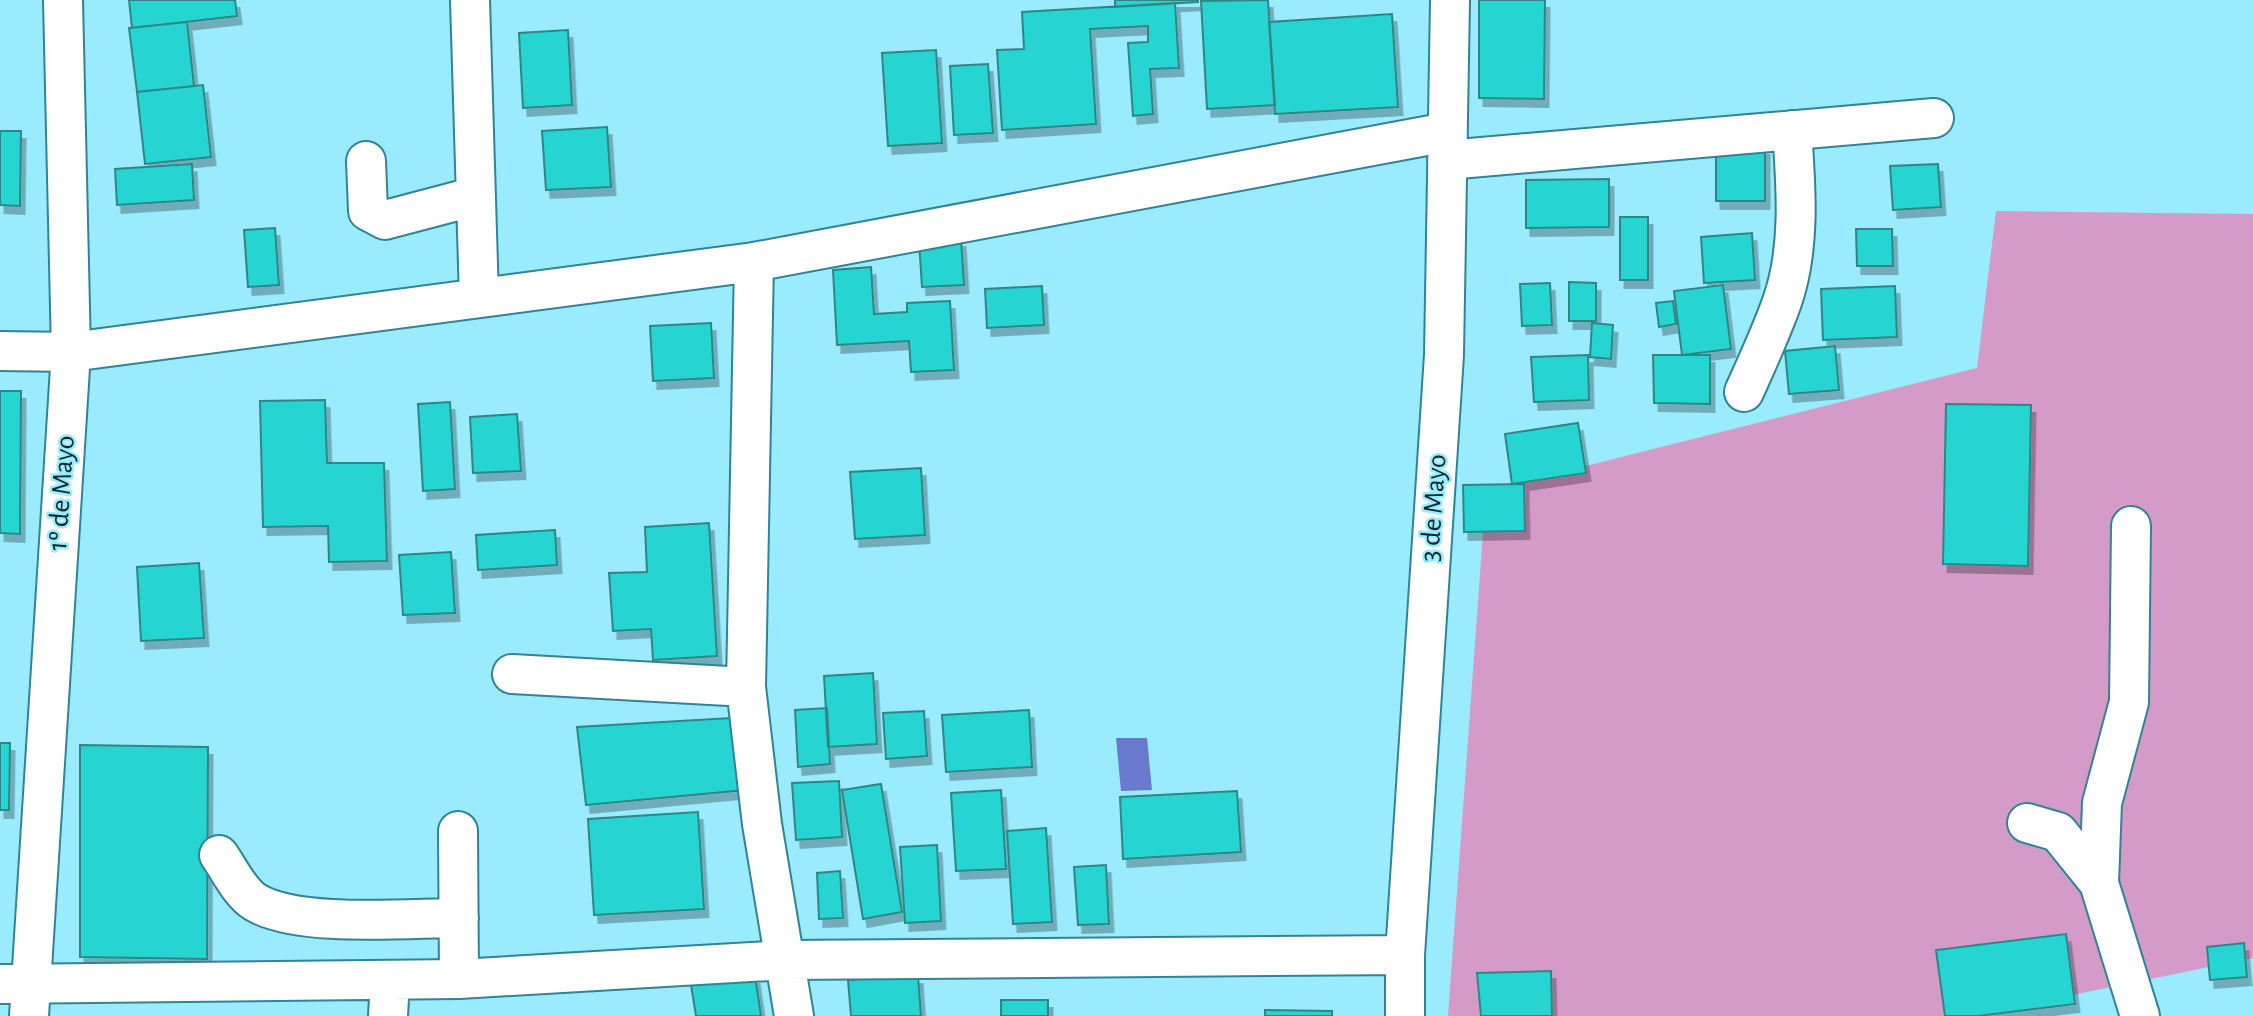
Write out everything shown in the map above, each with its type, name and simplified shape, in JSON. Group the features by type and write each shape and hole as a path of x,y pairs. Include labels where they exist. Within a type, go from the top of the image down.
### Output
{"street":[{"name":"1º de Mayo","path":"19,995 71,352 63,0"},
{"path":"470,0 479,298"},
{"name":"3 de Mayo","path":"1405,1016 1405,955 1444,355 1450,0"},
{"path":"0,351 71,352 754,262 1447,146 1791,130 1934,118"},
{"path":"1744,393 1783,300 1794,240 1796,180 1791,130"},
{"path":"366,162 368,211 385,220 476,196"},
{"path":"754,262 746,687 762,824 794,1016"},
{"path":"2131,526 2129,702 2102,803 2099,883 2140,1016"},
{"path":"512,674 746,687"},
{"path":"2027,823 2057,832 2099,883"},
{"path":"458,831 459,979"},
{"path":"219,855 255,902 287,912 315,918 459,918"},
{"path":"19,995 389,998 459,979 786,960 1405,955"}],"shaded area":[{"path":"1996,211 2253,214 2253,958 1969,1016 1448,1016 1486,491 1977,368"}],"water":[{"path":"1116,738 1147,738 1152,790 1121,791"}],"building":[{"path":"129,0 235,0 237,16 132,28"},
{"path":"1115,0 1198,0 1198,2 1115,7"},
{"path":"1268,0 1275,105 1207,109 1201,1"},
{"path":"1479,0 1545,0 1544,99 1479,98"},
{"path":"1175,3 1179,68 1150,69 1153,114 1133,116 1128,43 1148,42 1148,26 1090,29 1096,124 1002,130 997,50 1024,49 1022,12"},
{"path":"1392,14 1398,107 1275,114 1269,22"},
{"path":"187,22 194,86 137,92 129,28"},
{"path":"568,30 572,105 523,108 519,33"},
{"path":"936,50 942,143 888,146 882,53"},
{"path":"988,64 993,133 954,135 950,66"},
{"path":"203,85 211,157 145,164 137,92"},
{"path":"607,127 611,187 546,190 542,131"},
{"path":"0,131 21,131 20,206 0,205"},
{"path":"1765,147 1765,201 1716,201 1716,148"},
{"path":"192,164 194,200 117,205 115,169"},
{"path":"1938,164 1941,207 1893,210 1890,166"},
{"path":"1609,179 1609,227 1526,228 1526,180"},
{"path":"1620,217 1648,217 1648,280 1620,280"},
{"path":"275,228 279,285 248,287 244,230"},
{"path":"1856,229 1892,229 1893,266 1857,266"},
{"path":"1752,233 1755,280 1704,283 1701,237"},
{"path":"961,239 964,285 922,287 919,241"},
{"path":"871,267 874,314 907,312 907,303 950,301 954,370 911,372 909,341 837,345 833,270"},
{"path":"1569,282 1596,283 1596,321 1569,321"},
{"path":"1550,283 1552,325 1522,326 1520,284"},
{"path":"1723,285 1731,349 1682,355 1674,291"},
{"path":"1042,286 1044,325 987,328 985,289"},
{"path":"1895,286 1897,337 1823,340 1821,289"},
{"path":"1673,301 1676,324 1659,327 1656,303"},
{"path":"711,323 714,378 653,381 650,326"},
{"path":"1592,323 1613,325 1611,359 1590,357"},
{"path":"1835,346 1839,390 1789,394 1785,351"},
{"path":"1588,355 1589,400 1534,402 1531,357"},
{"path":"1653,355 1710,355 1710,404 1654,403"},
{"path":"0,391 21,391 20,534 0,533"},
{"path":"325,400 327,463 384,463 387,561 329,562 328,526 263,527 260,401"},
{"path":"450,402 455,489 423,491 418,404"},
{"path":"1946,404 2031,405 2028,566 1943,564"},
{"path":"517,414 521,471 473,473 470,417"},
{"path":"1578,423 1586,473 1512,484 1505,434"},
{"path":"921,468 925,535 855,539 850,472"},
{"path":"1524,484 1525,531 1464,532 1463,485"},
{"path":"709,523 717,656 653,660 651,629 613,631 609,573 647,572 645,527"},
{"path":"555,530 557,565 478,570 476,535"},
{"path":"451,552 455,613 403,615 399,555"},
{"path":"199,563 204,638 141,641 137,567"},
{"path":"873,673 877,744 828,747 824,676"},
{"path":"827,708 830,764 798,767 795,710"},
{"path":"1029,710 1032,767 946,772 942,715"},
{"path":"924,711 927,756 886,759 883,713"},
{"path":"731,718 745,790 586,805 577,727"},
{"path":"0,743 10,743 9,810 0,810"},
{"path":"0,743 10,743 9,810 0,810"},
{"path":"80,745 208,747 207,959 80,957"},
{"path":"839,781 842,837 796,840 792,783"},
{"path":"881,784 902,912 863,919 842,790"},
{"path":"1001,790 1006,869 956,871 951,793"},
{"path":"1237,791 1241,852 1123,859 1120,797"},
{"path":"698,812 704,909 594,915 588,819"},
{"path":"1046,828 1052,922 1013,924 1007,831"},
{"path":"937,845 941,921 905,923 900,847"},
{"path":"1106,865 1109,924 1078,925 1074,867"},
{"path":"840,871 843,918 819,919 817,873"},
{"path":"2066,934 2075,1004 1978,1016 1945,1016 1936,950"},
{"path":"2244,943 2247,977 2210,980 2207,947"},
{"path":"1551,971 1552,1016 1481,1016 1477,973"},
{"path":"755,976 761,1016 696,1016 691,985"},
{"path":"918,976 921,1016 851,1016 848,980"},
{"path":"1001,1000 1048,1000 1048,1016 1001,1016"},
{"path":"1265,1010 1332,1011 1332,1016 1265,1016"}]}
